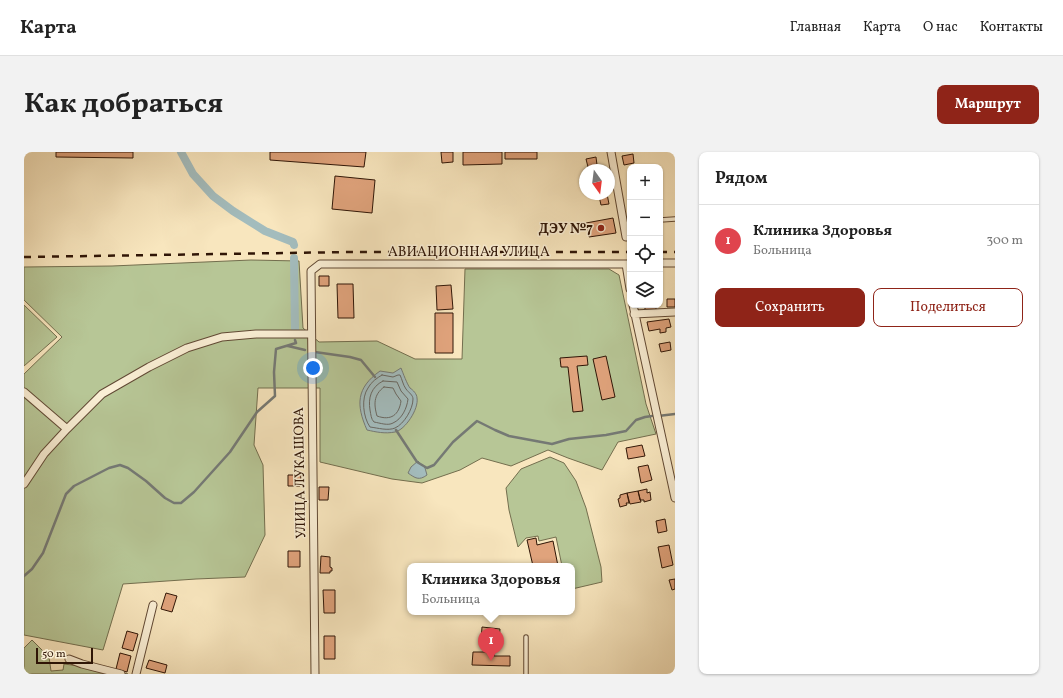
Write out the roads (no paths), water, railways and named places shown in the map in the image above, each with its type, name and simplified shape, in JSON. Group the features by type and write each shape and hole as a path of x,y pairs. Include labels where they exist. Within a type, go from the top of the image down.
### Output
{"street":[{"path":"610,152 627,225 626,237"},
{"path":"663,263 675,263"},
{"name":"АВИАЦИОННАЯ УЛИЦА","path":"311,271 320,264 627,264"},
{"name":"УЛИЦА ЛУКАШОВА","path":"311,271 315,674"},
{"path":"633,308 673,478 675,498"},
{"path":"634,314 675,312"},
{"path":"24,484 44,454 102,394 149,367 187,348 222,337 256,334 311,334"},
{"path":"24,392 67,429"},
{"path":"136,674 153,605"},
{"path":"69,659 120,674"}],"lane":[{"path":"663,220 675,219"},
{"path":"526,637 526,674"}],"water":[{"path":"401,368 410,388 415,392 417,397 414,413 403,427 395,432 384,433 367,430 361,413 360,398 362,391 372,377 380,371 393,373"},
{"path":"418,461 425,468 427,475 424,477 415,477 408,473 411,467"}],"waterway":[{"path":"181,152 193,174 213,196 233,211 265,231 293,242 294,245"},
{"path":"294,258 295,329"},
{"path":"24,576 32,569 43,553 66,494 74,486 109,468 120,465 128,468 146,481 165,498 174,503 181,503 194,492 230,452 257,412 275,396 274,372 276,349 296,343 295,340"},
{"path":"288,346 305,350"},
{"path":"315,352 361,360 375,377"},
{"path":"658,416 675,414"},
{"path":"396,430 417,462 427,468 434,465 453,442 477,421 509,436 552,444 569,439 626,431 636,420 652,416"}],"railway":[{"path":"24,257 350,252 627,252"},
{"path":"663,252 675,252"}],"place":[{"name":"ДЭУ №7","path":"601,228"},
{"name":"Клиника Здоровья","path":"491,661"}]}
